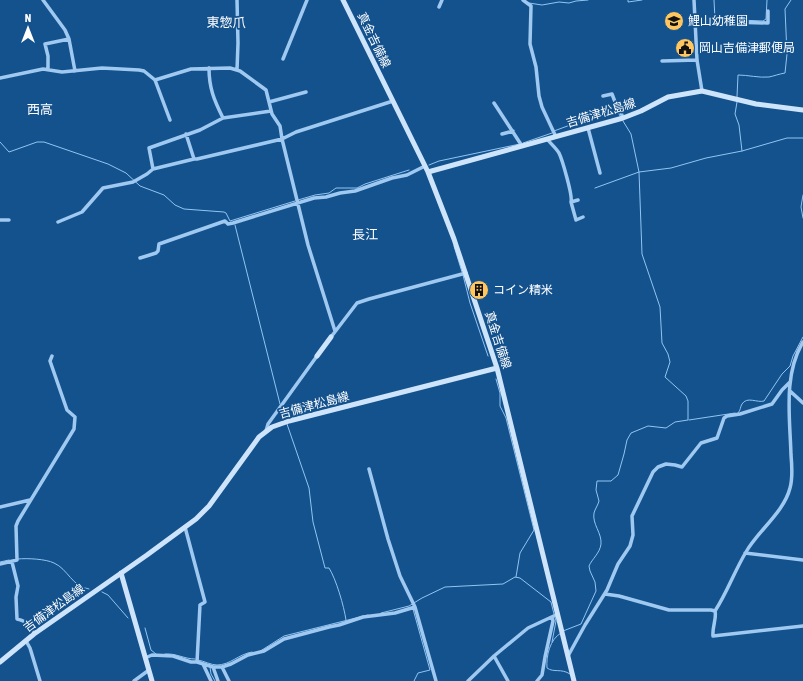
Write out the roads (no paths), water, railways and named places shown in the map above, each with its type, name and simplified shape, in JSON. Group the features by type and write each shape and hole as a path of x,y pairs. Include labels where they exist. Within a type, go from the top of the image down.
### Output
{"main road":[{"name":"真金吉備線","path":"344,0 428,172 466,274 497,368 555,616 563,631 574,681"},
{"name":"吉備津松島線","path":"428,172 623,118 641,111 668,97 702,91 756,104 803,110"},
{"path":"317,356 331,337"},
{"name":"吉備津松島線","path":"0,662 34,634 185,528 209,506 252,446 266,431 289,420 497,368"},
{"path":"121,573 152,681"}],"street":[{"path":"43,0 65,30 69,39 75,71"},
{"path":"237,0 237,70"},
{"path":"283,59 307,0"},
{"path":"439,7 442,0"},
{"path":"522,0 531,6 530,44 536,67 539,96 542,107 556,136"},
{"path":"694,0 698,60 702,91"},
{"path":"696,21 768,23 768,11"},
{"path":"48,69 48,56 45,44 69,39"},
{"path":"662,61 698,60"},
{"path":"0,78 39,69 62,72 102,68 140,70 144,71 155,80 170,120"},
{"path":"209,68 209,82 212,96 223,118"},
{"path":"155,80 191,69 230,68 237,70 264,88 267,92 272,111 280,126 298,204 320,286 335,331"},
{"path":"270,102 306,92"},
{"path":"603,96 612,94 617,108 619,108 623,118"},
{"path":"58,222 82,212 103,188 133,182 153,169 282,139 296,132 393,101"},
{"path":"494,103 522,146"},
{"path":"153,169 149,148 200,130 223,118 272,111"},
{"path":"588,128 600,173"},
{"path":"502,134 513,131"},
{"path":"186,134 194,159"},
{"path":"547,139 560,154 570,190 572,199 571,202 576,220 583,217"},
{"path":"140,258 156,252 159,244 225,221 228,224 233,223 314,198 355,191 380,182 407,175 425,166"},
{"path":"571,202 578,200"},
{"path":"0,220 9,220"},
{"path":"331,337 357,303 466,274"},
{"path":"714,611 723,599 745,553 782,506 790,489 790,382 794,361 803,342"},
{"path":"0,564 12,562 18,559 16,526 30,500 74,429 75,418 67,410 50,361 52,356"},
{"path":"266,431 268,424 317,356"},
{"path":"568,656 585,625 605,594 618,564 632,543 632,516 634,509 656,469 666,464 682,467 701,443 717,438 724,418 772,404 790,382"},
{"path":"790,391 803,404"},
{"path":"369,469 397,567 413,606 436,681"},
{"path":"0,506 30,500"},
{"path":"185,528 206,602 200,605 197,660"},
{"path":"745,553 803,560"},
{"path":"12,562 18,586 16,597 17,619 28,624 34,634"},
{"path":"605,594 619,596 666,609 714,611"},
{"path":"145,658 152,655 173,656 191,662 197,660 209,666 222,667 248,655 264,651 284,639 329,626 339,625 363,617 379,616 413,606"},
{"path":"714,611 716,615 713,627 714,636 803,626"},
{"path":"468,681 494,656 528,628 555,616"},
{"path":"537,681 542,675 555,616"},
{"path":"26,641 30,648 40,681"},
{"path":"494,656 508,681"},
{"path":"209,666 211,681"},
{"path":"209,666 218,681"},
{"path":"222,667 229,681"},
{"path":"134,681 149,670"}],"waterway":[{"path":"529,3 542,5 588,0"},
{"path":"628,0 628,2 642,0"},
{"path":"714,0 715,19 763,21 766,19 767,0"},
{"path":"737,97 738,75 769,77 785,73 787,54 785,9 791,0"},
{"path":"737,102 735,114 739,125 742,151"},
{"path":"554,131 589,118 614,111 618,112 620,116"},
{"path":"563,631 581,624 596,591 595,582 589,566 601,544 594,517 594,512 599,501 596,490 597,481 611,481 618,475 627,440 631,433 648,426 666,428 675,422 688,420 688,401 686,396 665,377 670,362 668,354 662,343 660,307 642,254 639,172 631,134 623,121"},
{"path":"523,143 552,133"},
{"path":"595,188 639,172 671,168 706,158 742,151 787,138 803,138"},
{"path":"0,142 9,152 37,142 44,142 108,164 126,173 140,186 164,195 175,205 184,209 224,212 230,221 295,201"},
{"path":"429,165 439,161 520,144"},
{"path":"298,200 329,193 336,188 357,188 409,170"},
{"path":"803,195 801,207 803,218"},
{"path":"235,225 280,404"},
{"path":"454,246 462,272"},
{"path":"463,275 470,303 488,356"},
{"path":"738,413 742,404 747,400 764,401 782,374 790,366 793,356 803,337"},
{"path":"496,379 500,393 500,406 506,418 534,530 520,553 516,577"},
{"path":"281,407 286,418"},
{"path":"689,420 735,413"},
{"path":"287,424 309,488 313,522 325,568 329,568 334,579 342,600 346,620"},
{"path":"18,559 36,559 54,563 63,569 78,585 89,589"},
{"path":"0,562 9,560"},
{"path":"381,613 409,606 445,587 503,584 515,577 520,578 551,602 554,614"},
{"path":"102,592 108,595 128,618"},
{"path":"413,609 430,670 418,673 414,681"},
{"path":"262,650 284,636 368,615"},
{"path":"552,642 556,621 555,617"},
{"path":"145,628 151,650 156,654"},
{"path":"561,633 551,644 547,658 547,668 564,671 570,674"},
{"path":"198,660 215,665 222,665 252,652"},
{"path":"165,654 173,654 195,659"},
{"path":"210,667 211,674 215,681"}],"place":[{"name":"鯉山幼稚園","path":"674,21"},
{"name":"岡山吉備津郵便局","path":"685,48"},
{"name":"コイン精米","path":"479,290"}],"district":[{"name":"東惣爪","path":"226,22"},
{"name":"西高","path":"40,109"},
{"name":"長江","path":"365,234"}]}
